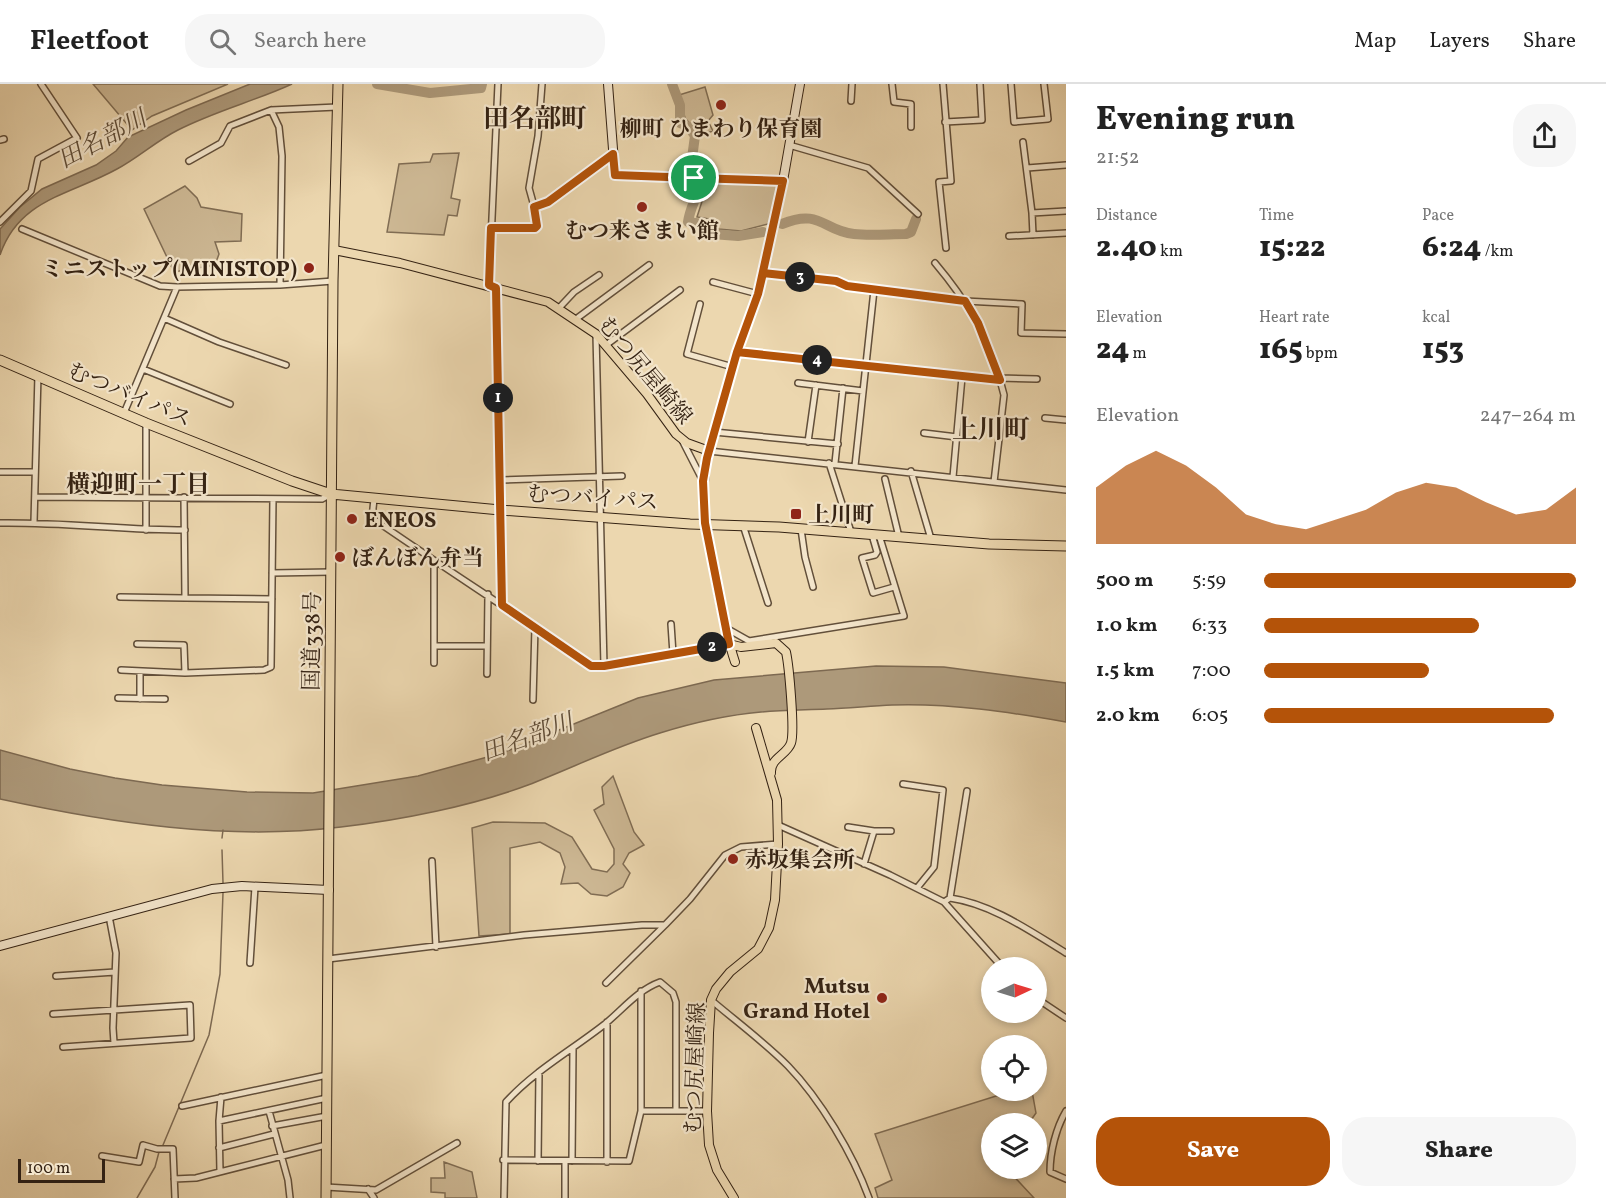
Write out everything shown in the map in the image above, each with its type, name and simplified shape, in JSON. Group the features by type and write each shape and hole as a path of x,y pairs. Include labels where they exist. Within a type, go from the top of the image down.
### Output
{"highway":[{"name":"国道338号","path":"326,1198 333,281 338,84"},
{"name":"むつバイパス","path":"0,360 146,423 292,481 331,494 500,510 1038,547 1066,546"}],"main road":[{"name":"むつ尻屋崎線","path":"334,250 400,263 548,302 596,334 647,394 682,440 709,451"},
{"path":"709,451 703,481 705,523 729,644 735,662"},
{"path":"729,644 741,647 776,643 783,647 787,660 792,742 770,767 771,777"},
{"name":"むつ尻屋崎線","path":"734,1198 712,1158 709,1145 707,1111 711,1000 725,976 758,949 769,928 775,900 778,844 777,800 756,728"}],"street":[{"path":"0,222 32,191 38,159 77,138 41,84"},
{"path":"498,84 491,228 502,605"},
{"path":"491,228 535,228 537,226 537,217 531,199 530,180 538,136 542,84"},
{"path":"608,84 615,175 783,181"},
{"path":"800,84 783,181 758,294 737,352 709,451 1066,489"},
{"path":"851,101 852,84"},
{"path":"892,84 894,102 911,104 911,127"},
{"path":"944,84 951,181 939,182 946,248"},
{"path":"945,122 982,120 980,84"},
{"path":"1011,84 1014,122 1048,119 1044,84"},
{"path":"189,161 221,143 230,126 271,110 338,107"},
{"path":"271,110 279,127 282,156 280,285"},
{"path":"1023,141 1033,235"},
{"path":"789,145 868,168 918,214"},
{"path":"534,207 548,202 613,154"},
{"path":"1027,168 1066,165"},
{"path":"1032,213 1066,211"},
{"path":"22,229 160,286 280,285 333,281"},
{"path":"1009,236 1066,233"},
{"path":"935,263 965,301 978,323 1004,395 994,482"},
{"path":"576,319 649,265"},
{"path":"763,273 836,281 847,286 965,301 1022,304 1021,333 1066,334"},
{"path":"559,308 574,292 599,275"},
{"path":"713,282 758,294"},
{"path":"124,413 177,287"},
{"path":"606,345 680,290"},
{"path":"855,466 874,290"},
{"path":"700,304 687,354 733,367"},
{"path":"164,318 219,342 286,365"},
{"path":"596,334 604,666"},
{"path":"737,352 962,377 1037,379"},
{"path":"143,369 230,404"},
{"path":"34,522 38,375"},
{"path":"953,477 962,377"},
{"path":"798,383 863,391"},
{"path":"808,442 816,385"},
{"path":"843,388 838,444 832,463 852,534"},
{"path":"1045,418 1066,420"},
{"path":"146,423 146,530"},
{"path":"714,432 838,444"},
{"path":"924,433 957,437"},
{"path":"682,440 703,481"},
{"path":"912,471 931,539"},
{"path":"0,472 35,472"},
{"path":"500,480 622,476"},
{"path":"885,479 899,537"},
{"path":"35,497 322,499 331,494"},
{"path":"184,497 185,598"},
{"path":"121,670 185,673 264,670 271,667 273,499"},
{"path":"374,499 372,518 434,561 488,594 591,666 604,666 729,644"},
{"path":"0,523 34,522 146,530 185,530"},
{"path":"743,525 768,603"},
{"path":"801,529 813,587"},
{"path":"726,628 750,641 904,616 875,535"},
{"path":"875,535 877,552 875,555 862,558 873,592 894,587"},
{"path":"434,561 434,663"},
{"path":"272,573 331,572"},
{"path":"487,674 488,594"},
{"path":"120,597 272,599"},
{"path":"671,624 673,654"},
{"path":"533,700 535,627"},
{"path":"137,644 184,645 185,673"},
{"path":"434,646 487,646"},
{"path":"140,671 140,699"},
{"path":"118,698 165,699"},
{"path":"903,784 943,790 934,867 917,888"},
{"path":"950,898 967,791"},
{"path":"778,825 944,902 993,957"},
{"path":"848,827 891,831"},
{"path":"864,864 874,831"},
{"path":"606,983 690,899 725,855 741,847 778,844"},
{"path":"432,861 436,947"},
{"path":"0,946 229,886 329,890"},
{"path":"250,963 255,887"},
{"path":"944,902 950,898 978,904 1066,953"},
{"path":"109,916 116,953 114,1044"},
{"path":"327,959 436,947 524,934 664,925"},
{"path":"56,976 116,972"},
{"path":"504,1198 506,1102 539,1072 573,1049 641,991 660,982 674,993 676,1002 676,1111"},
{"path":"503,1160 629,1161 641,1111 641,991"},
{"path":"711,1000 758,1039 801,1082 824,1112 854,1164 869,1198"},
{"path":"53,1014 190,1005 191,1038 63,1047"},
{"path":"1047,1005 1066,1018"},
{"path":"606,1022 607,1161"},
{"path":"572,1161 573,1049"},
{"path":"538,1161 539,1072"},
{"path":"182,1106 327,1075"},
{"path":"220,1172 221,1097"},
{"path":"219,1121 327,1098"},
{"path":"269,1111 280,1158 288,1180 290,1198"},
{"path":"641,1111 707,1111"},
{"path":"1066,1112 1055,1140 1050,1172 1066,1179"},
{"path":"273,1126 327,1116"},
{"path":"219,1148 274,1134"},
{"path":"326,1187 376,1190 458,1143"},
{"path":"102,1156 139,1162 142,1145 157,1149 173,1149 175,1198"},
{"path":"174,1179 196,1178 326,1145"},
{"path":"565,1161 565,1198"},
{"path":"368,1189 374,1198"}],"shaded area":[{"path":"93,84 228,84 152,116 132,130"},
{"path":"250,84 292,84 192,123 170,134 117,169 48,201 33,210 20,222 9,236 0,255 0,229 20,207 42,189 96,165 116,151 128,137"},
{"path":"705,87 713,115 708,121 713,131 697,136 685,118 679,95"},
{"path":"459,153 451,198 460,200 457,216 448,215 444,235 387,232 399,164 430,162 433,154"},
{"path":"708,183 778,185 772,223 741,231 718,229 715,220 697,217"},
{"path":"185,186 197,198 201,207 242,214 241,241 215,242 219,254 215,265 174,272 144,209"},
{"path":"876,666 944,667 1066,683 1066,722 936,705 892,705 735,715 684,726 643,739 528,785 460,806 388,820 298,831 213,831 170,827 84,815 0,799 0,750 70,769 162,785 247,792 313,793 418,776 502,753 638,698 714,680"},
{"path":"613,776 634,832 644,845 629,853 623,864 630,873 623,887 607,896 591,894 578,883 561,884 565,867 560,853 540,842 510,848 510,934 479,936 472,828 493,822 545,823 572,837 592,869 607,872 614,864 614,849 594,810 604,804 602,787"},
{"path":"981,1101 1034,1101 1036,1113 981,1113 981,1179 1016,1179 1034,1198 878,1198 875,1188 892,1180 875,1134"},
{"path":"444,1162 472,1172 477,1198 445,1198 445,1193 431,1192 431,1178 445,1178"}],"waterway":[{"path":"377,84 430,93 481,88 482,84"},
{"path":"672,84 680,105 680,123 689,127 695,136 692,158 702,173"},
{"path":"700,182 688,222 711,225 712,234 738,236 763,232"},
{"path":"782,224 805,218 814,219 835,229 854,234 906,234 911,232 916,219"},
{"path":"222,838 223,830"},
{"path":"222,850 223,883"},
{"path":"163,1145 209,1035 220,974 223,893"},
{"path":"137,1198 155,1167 159,1152"}],"place":[{"name":"柳町 ひまわり保育園","path":"721,105"},
{"name":"むつ来さまい館","path":"642,207"},
{"name":"ミニストップ(MINISTOP)","path":"309,268"},
{"name":"上川町","path":"796,514"},
{"name":"ENEOS","path":"352,519"},
{"name":"ぼんぼん弁当","path":"340,557"},
{"name":"赤坂集会所","path":"733,859"},
{"name":"Mutsu Grand Hotel","path":"882,998"}],"district":[{"name":"田名部町","path":"535,118"},
{"name":"上川町","path":"991,429"},
{"name":"横迎町一丁目","path":"138,484"}],"route":[{"path":"694,178 615,175 613,154 548,202 534,207 537,217 535,228 491,228 489,285 496,288 502,605 591,666 604,666 729,644 705,523 703,481 707,458 737,352 758,294 763,273 836,281 847,286 965,301 978,323 1000,380 737,352 758,294 783,181 694,178"}],"water label":[{"name":"田名部川","path":"102,139"},
{"name":"田名部川","path":"527,737"}]}
